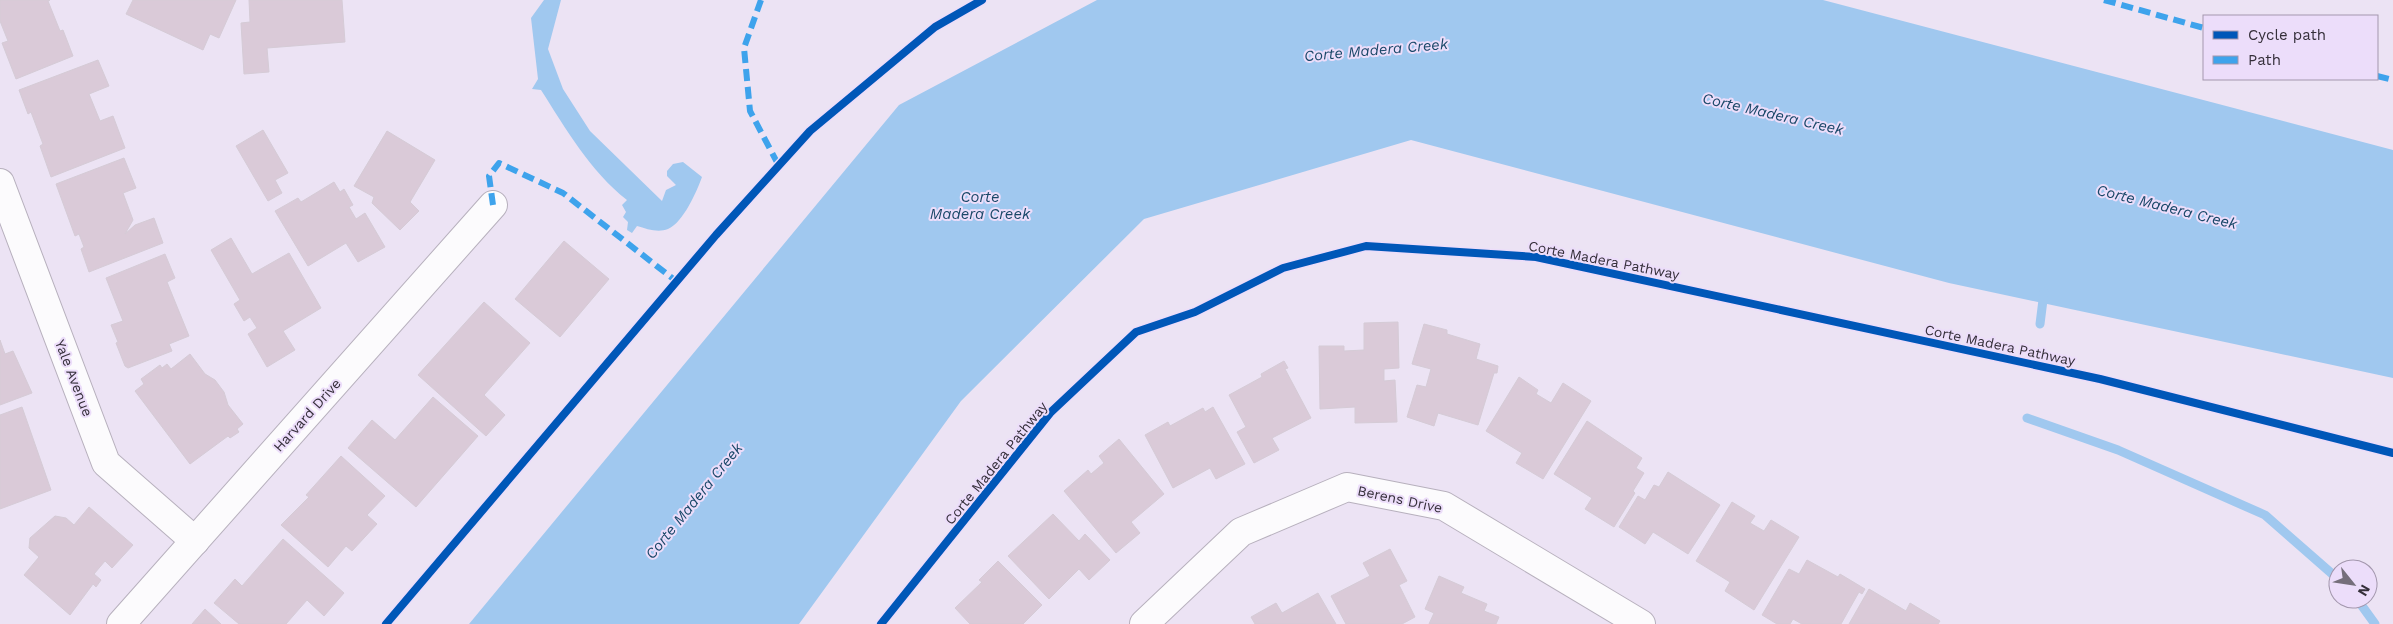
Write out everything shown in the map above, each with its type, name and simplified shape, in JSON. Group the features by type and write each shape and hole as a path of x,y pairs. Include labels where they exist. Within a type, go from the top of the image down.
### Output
{"street":[{"name":"Yale Avenue","path":"0,183 106,463 195,540"},
{"name":"Harvard Drive","path":"121,624 493,205"},
{"name":"Berens Drive","path":"1144,624 1241,532 1348,487 1444,506 1641,624"}],"water":[{"path":"544,0 561,0 548,49 563,89 590,131 662,201 666,190 676,185 667,176 667,171 673,164 683,162 702,177 684,214 674,226 656,231 637,226 632,233 627,230 628,222 623,217 626,212 622,205 627,200 590,163 541,90 532,89 538,79 531,18"},
{"name":"Corte Madera Creek","path":"1097,0 1823,0 2393,150 2393,378 1949,283 1411,140 1144,219 961,401 799,624 469,624 899,105"}],"building":[{"path":"0,0 50,0 48,1 60,31 63,30 73,56 16,79 2,43 8,41 0,21"},
{"path":"133,0 236,0 219,38 210,34 203,50 126,14"},
{"path":"249,0 342,0 345,42 267,48 269,72 244,74 241,23 250,22"},
{"path":"98,60 109,86 89,94 100,121 113,116 125,148 51,177 40,146 43,144 31,112 28,114 19,90"},
{"path":"263,130 288,173 275,180 282,193 268,201 236,146"},
{"path":"387,131 435,160 410,202 419,211 400,230 372,203 374,197 354,186"},
{"path":"124,158 136,188 123,193 133,220 125,234 135,225 154,218 163,243 89,272 81,249 84,247 79,234 75,236 56,184"},
{"path":"334,182 340,192 344,189 353,205 349,207 356,219 365,213 385,247 358,262 346,243 308,266 275,211 298,198 301,202"},
{"path":"231,238 252,274 289,253 321,308 283,331 295,350 267,367 248,334 257,328 250,317 244,321 234,304 240,300 211,250"},
{"path":"564,241 609,279 560,337 515,299"},
{"path":"165,254 175,278 167,282 189,336 169,344 172,351 128,368 125,366 111,325 123,321 106,278"},
{"path":"484,302 530,343 484,395 505,415 486,436 418,375"},
{"path":"1398,322 1399,368 1384,369 1384,381 1395,380 1397,422 1355,423 1355,407 1320,409 1319,346 1344,346 1344,351 1364,350 1364,323"},
{"path":"1424,324 1447,330 1447,334 1480,344 1476,359 1498,366 1497,373 1494,373 1478,425 1438,413 1434,426 1407,417 1417,385 1426,387 1431,369 1412,364"},
{"path":"0,340 5,354 13,351 32,393 0,405"},
{"path":"190,354 205,374 215,380 224,392 228,405 243,424 237,429 239,432 230,438 228,436 190,464 135,391 144,384 141,379 160,365 162,368 167,364 171,369"},
{"path":"1284,361 1288,368 1285,369 1311,418 1272,438 1279,450 1254,463 1237,432 1246,427 1229,395 1262,377 1261,374"},
{"path":"1519,377 1538,390 1536,394 1551,403 1563,383 1591,401 1543,479 1516,463 1522,453 1486,431"},
{"path":"433,397 478,436 416,507 348,448 372,420 395,440"},
{"path":"22,407 51,490 0,509 0,415"},
{"path":"1213,407 1245,464 1216,479 1210,468 1173,488 1145,435 1168,422 1170,426 1203,408 1205,412"},
{"path":"1587,421 1642,458 1636,468 1644,473 1633,491 1635,493 1614,527 1585,509 1592,498 1554,474"},
{"path":"1119,439 1164,494 1131,522 1140,533 1116,553 1064,491 1088,470 1091,474 1104,463 1099,456"},
{"path":"341,456 385,496 367,515 377,524 352,551 346,546 328,567 281,525 309,497 306,495"},
{"path":"1668,472 1720,505 1688,554 1653,532 1645,544 1619,527 1638,496 1645,500 1654,485 1659,487"},
{"path":"1732,502 1755,516 1750,523 1764,531 1771,520 1799,537 1754,610 1725,591 1730,582 1696,561"},
{"path":"89,507 133,545 112,568 105,561 94,574 101,580 96,587 93,584 70,615 24,575 39,557 29,548 30,538 55,516 66,518 74,525"},
{"path":"1053,514 1079,541 1085,534 1110,560 1089,580 1079,569 1049,599 1008,556"},
{"path":"283,539 344,593 324,616 307,600 286,624 239,624 214,603 235,579 242,586"},
{"path":"1390,549 1407,581 1399,585 1415,617 1402,624 1346,624 1331,596 1370,576 1363,563"},
{"path":"1807,560 1838,577 1840,574 1865,589 1862,594 1859,592 1841,624 1802,624 1793,619 1790,624 1777,624 1762,615 1789,569 1799,574"},
{"path":"998,561 1042,605 1023,624 970,624 955,608 982,582 979,580"},
{"path":"1439,576 1464,587 1461,593 1487,604 1484,611 1499,617 1496,624 1429,624 1434,613 1425,609"},
{"path":"1869,589 1906,611 1910,603 1940,621 1938,624 1849,624"},
{"path":"1318,593 1336,624 1255,624 1251,617 1276,603 1282,613"},
{"path":"205,609 221,624 192,624"}],"waterway":[{"path":"2040,324 2044,292"},
{"path":"2027,418 2118,450 2265,515 2328,570"},
{"path":"2364,609 2375,624"}],"marked path":[{"path":"761,0 744,48 750,111 779,166"},
{"path":"2104,0 2203,28"},
{"path":"2378,76 2393,80"},
{"path":"493,205 489,176 499,163 563,193 676,281"}],"cycle path":[{"path":"386,624 716,235 810,131 935,27 982,0"},
{"name":"Corte Madera Pathway","path":"881,624 1051,412 1136,332 1195,312 1283,268 1366,246 1536,257 2100,379 2393,453"}]}
